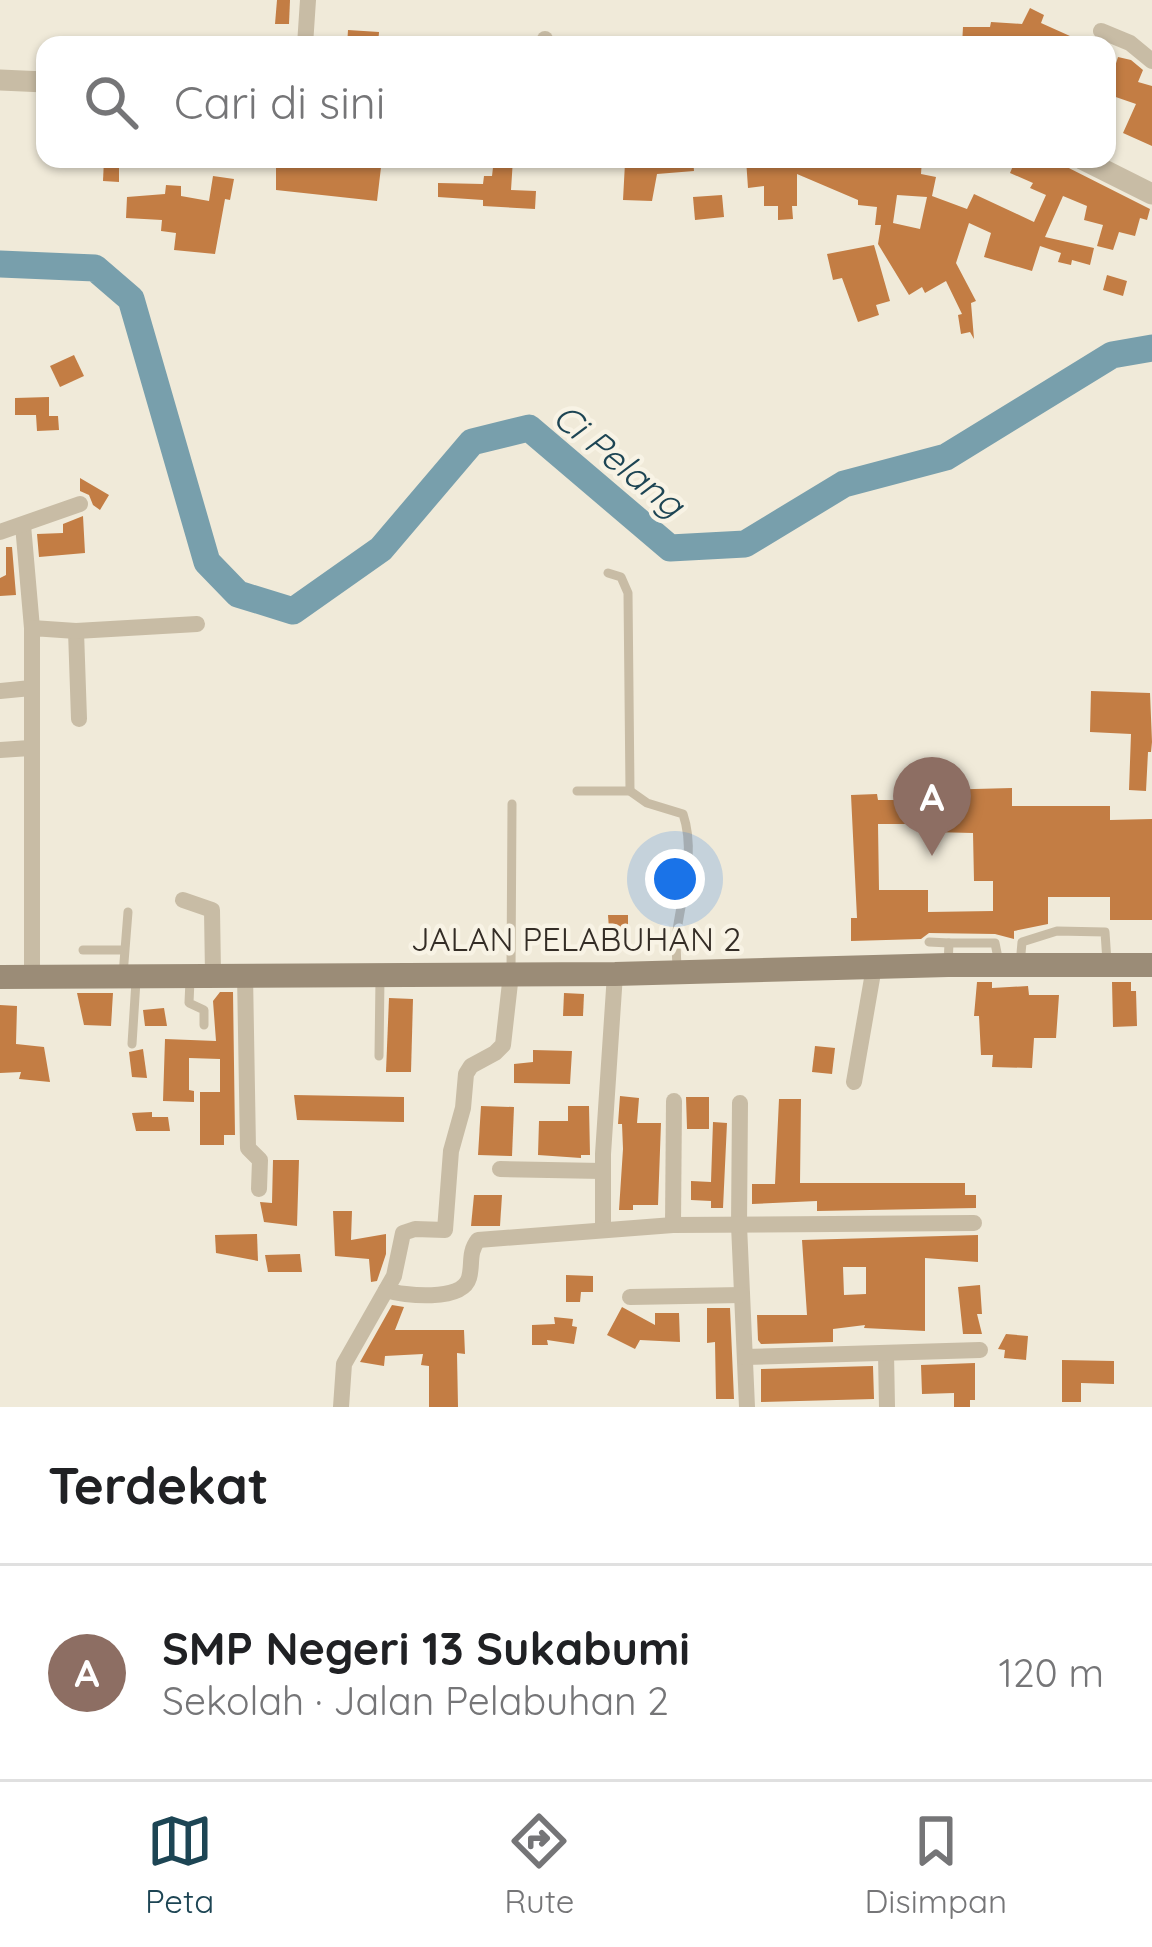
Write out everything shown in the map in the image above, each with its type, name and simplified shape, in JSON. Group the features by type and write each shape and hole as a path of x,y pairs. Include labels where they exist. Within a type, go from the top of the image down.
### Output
{"main road":[{"name":"JALAN PELABUHAN 2","path":"0,977 127,967 201,974 677,973 874,967 948,954 1009,965 1152,965"}],"street":[{"path":"306,36 308,0"},
{"path":"1101,31 1113,36"},
{"path":"1116,37 1152,61"},
{"path":"0,80 36,82"},
{"path":"1100,168 1152,194"},
{"path":"0,532 80,503"},
{"path":"23,525 32,628 32,977"},
{"path":"32,628 76,631 197,625"},
{"path":"76,631 80,719"},
{"path":"0,691 31,688"},
{"path":"0,750 30,748"},
{"path":"183,901 212,910 201,974"},
{"path":"854,1082 874,967"},
{"path":"245,974 248,1148 260,1160 259,1189"},
{"path":"340,1407 344,1364 386,1290 398,1263 403,1233 445,1230 451,1151 466,1074 503,1045 511,974"},
{"path":"603,1230 602,1171 615,974"},
{"path":"673,1226 674,1101"},
{"path":"740,1102 739,1225 747,1407"},
{"path":"500,1169 602,1171"},
{"path":"386,1290 410,1299 462,1289 478,1240 673,1226 974,1223"},
{"path":"630,1297 742,1295"},
{"path":"745,1358 980,1351"},
{"path":"886,1353 887,1407"}],"lane":[{"path":"608,573 622,577 628,593 630,791"},
{"path":"577,791 630,791 683,814 687,825 685,905 677,930 677,973"},
{"path":"511,974 512,804"},
{"path":"128,912 133,1044"},
{"path":"929,942 948,954"},
{"path":"83,950 127,967"},
{"path":"379,1056 380,973"},
{"path":"201,974 189,1004 204,1010 204,1025"}],"building":[{"path":"277,0 290,0 289,24 275,24"},
{"path":"1030,8 1044,15 1041,23 1070,36 962,36 963,27 1022,24"},
{"path":"348,30 379,32 379,36 348,36"},
{"path":"1118,57 1131,60 1143,70 1138,82 1152,86 1152,146 1123,133 1136,104 1116,97"},
{"path":"104,168 119,168 119,182 103,181"},
{"path":"276,168 381,168 377,201 276,190"},
{"path":"493,168 512,168 511,190 536,191 535,209 438,197 438,183 483,184 484,176 492,176"},
{"path":"625,168 694,168 657,174 652,201 623,200"},
{"path":"747,168 921,168 921,174 936,177 932,196 967,209 974,194 1034,222 1046,195 1010,173 1012,168 1069,168 1150,209 1147,220 1140,218 1135,236 1119,232 1113,250 1097,246 1103,225 1084,220 1087,206 1063,196 1045,237 1094,248 1090,265 1058,262 1061,253 1040,246 1032,271 984,257 991,233 969,223 956,263 976,301 971,303 974,339 970,332 961,334 958,315 962,314 946,281 925,293 922,287 909,295 878,244 877,207 858,205 858,200 797,174 793,219 778,220 778,206 764,206 764,186 748,188","holes":["897,195 927,197 920,229 893,223"]},
{"path":"213,176 234,179 230,200 225,199 215,254 174,250 176,233 161,231 162,220 126,218 127,197 165,194 166,185 181,186 181,196 209,201"},
{"path":"722,195 724,217 695,220 693,197"},
{"path":"874,245 890,301 876,305 879,315 858,322 842,278 833,280 827,254"},
{"path":"1107,275 1127,281 1123,296 1103,290"},
{"path":"74,355 84,376 60,387 50,366"},
{"path":"49,397 49,416 58,416 59,430 37,431 36,415 15,415 15,398"},
{"path":"80,478 109,495 100,510 80,491"},
{"path":"83,516 85,553 39,557 37,534 63,533 63,524"},
{"path":"6,547 12,547 16,595 0,596 0,578 6,575"},
{"path":"1091,691 1150,693 1152,742 1146,791 1129,790 1131,734 1090,732"},
{"path":"1012,788 1012,806 1110,806 1110,820 1152,819 1152,920 1110,920 1110,897 1048,897 1048,924 1014,931 1014,939 995,934 929,933 921,939 851,941 851,918 857,918 851,795 937,800 937,790","holes":["878,824 932,824 932,832 973,833 974,881 993,881 993,911 928,912 928,890 879,890"]},
{"path":"608,915 628,915 628,928 609,929"},
{"path":"977,982 992,982 992,988 1028,986 1029,995 1059,995 1056,1038 1034,1038 1032,1068 992,1067 993,1055 981,1055 979,1016 974,1016"},
{"path":"1112,982 1131,982 1131,991 1136,991 1137,1026 1113,1027"},
{"path":"220,992 233,992 235,1135 224,1135 224,1145 200,1145 200,1092 220,1092 220,1059 189,1058 189,1090 194,1091 194,1102 163,1101 165,1039 216,1041 213,1001"},
{"path":"77,993 113,993 111,1026 84,1025"},
{"path":"564,993 584,994 583,1016 563,1016"},
{"path":"389,998 413,999 411,1072 386,1072"},
{"path":"0,1005 17,1006 16,1044 44,1047 50,1082 19,1079 21,1072 0,1073"},
{"path":"164,1008 167,1026 145,1026 143,1010"},
{"path":"815,1046 835,1048 832,1074 812,1072"},
{"path":"143,1049 147,1078 132,1077 129,1052"},
{"path":"533,1050 572,1051 570,1084 514,1083 514,1064 533,1062"},
{"path":"294,1095 404,1097 404,1122 297,1120"},
{"path":"620,1096 639,1098 637,1123 661,1123 658,1205 619,1210"},
{"path":"686,1097 709,1097 709,1129 687,1129"},
{"path":"779,1099 801,1099 800,1183 965,1183 965,1195 976,1195 976,1208 817,1211 817,1201 752,1204 752,1184 775,1184"},
{"path":"481,1106 514,1107 512,1156 478,1155"},
{"path":"568,1106 589,1106 590,1155 538,1155 539,1121 568,1121"},
{"path":"152,1112 152,1117 168,1117 170,1131 136,1131 132,1113"},
{"path":"713,1122 727,1123 723,1208 711,1208 711,1201 691,1200 691,1181 711,1182"},
{"path":"273,1160 299,1160 297,1226 264,1222 260,1202 272,1203"},
{"path":"474,1195 502,1195 500,1226 471,1226"},
{"path":"333,1211 352,1211 351,1240 386,1234 386,1254 377,1281 371,1282 369,1259 335,1256"},
{"path":"257,1234 258,1261 216,1253 215,1235"},
{"path":"978,1235 978,1262 925,1258 925,1331 865,1325 833,1329 833,1342 761,1344 757,1315 807,1315 802,1240","holes":["843,1267 866,1267 866,1294 844,1295"]},
{"path":"300,1254 302,1272 268,1272 265,1255"},
{"path":"566,1275 593,1276 593,1292 581,1292 580,1302 566,1302"},
{"path":"980,1285 982,1314 977,1314 982,1334 963,1334 958,1287"},
{"path":"392,1305 404,1307 395,1330 464,1330 465,1354 457,1353 458,1407 429,1407 429,1366 421,1365 423,1354 385,1356 384,1366 360,1362"},
{"path":"622,1307 655,1325 655,1313 679,1313 680,1342 640,1340 635,1349 607,1335"},
{"path":"707,1308 730,1308 734,1399 716,1399 715,1342 707,1343"},
{"path":"554,1317 573,1319 572,1326 577,1327 574,1344 547,1340 548,1345 532,1345 532,1325 555,1324"},
{"path":"1006,1334 1028,1336 1026,1360 1004,1358 1005,1350 998,1349"},
{"path":"1062,1360 1114,1361 1114,1384 1081,1383 1081,1402 1062,1402"},
{"path":"975,1363 975,1400 970,1400 970,1407 954,1407 954,1393 922,1394 921,1365"},
{"path":"873,1366 874,1399 761,1402 761,1369"}],"waterway":[{"name":"Ci Pelang","path":"0,264 95,268 131,299 207,562 238,594 293,611 381,549 472,442 529,428 670,548 745,544 844,484 946,457 1112,355 1152,348"}],"place":[{"name":"SMP Negeri 13 Sukabumi","path":"932,856"}]}
